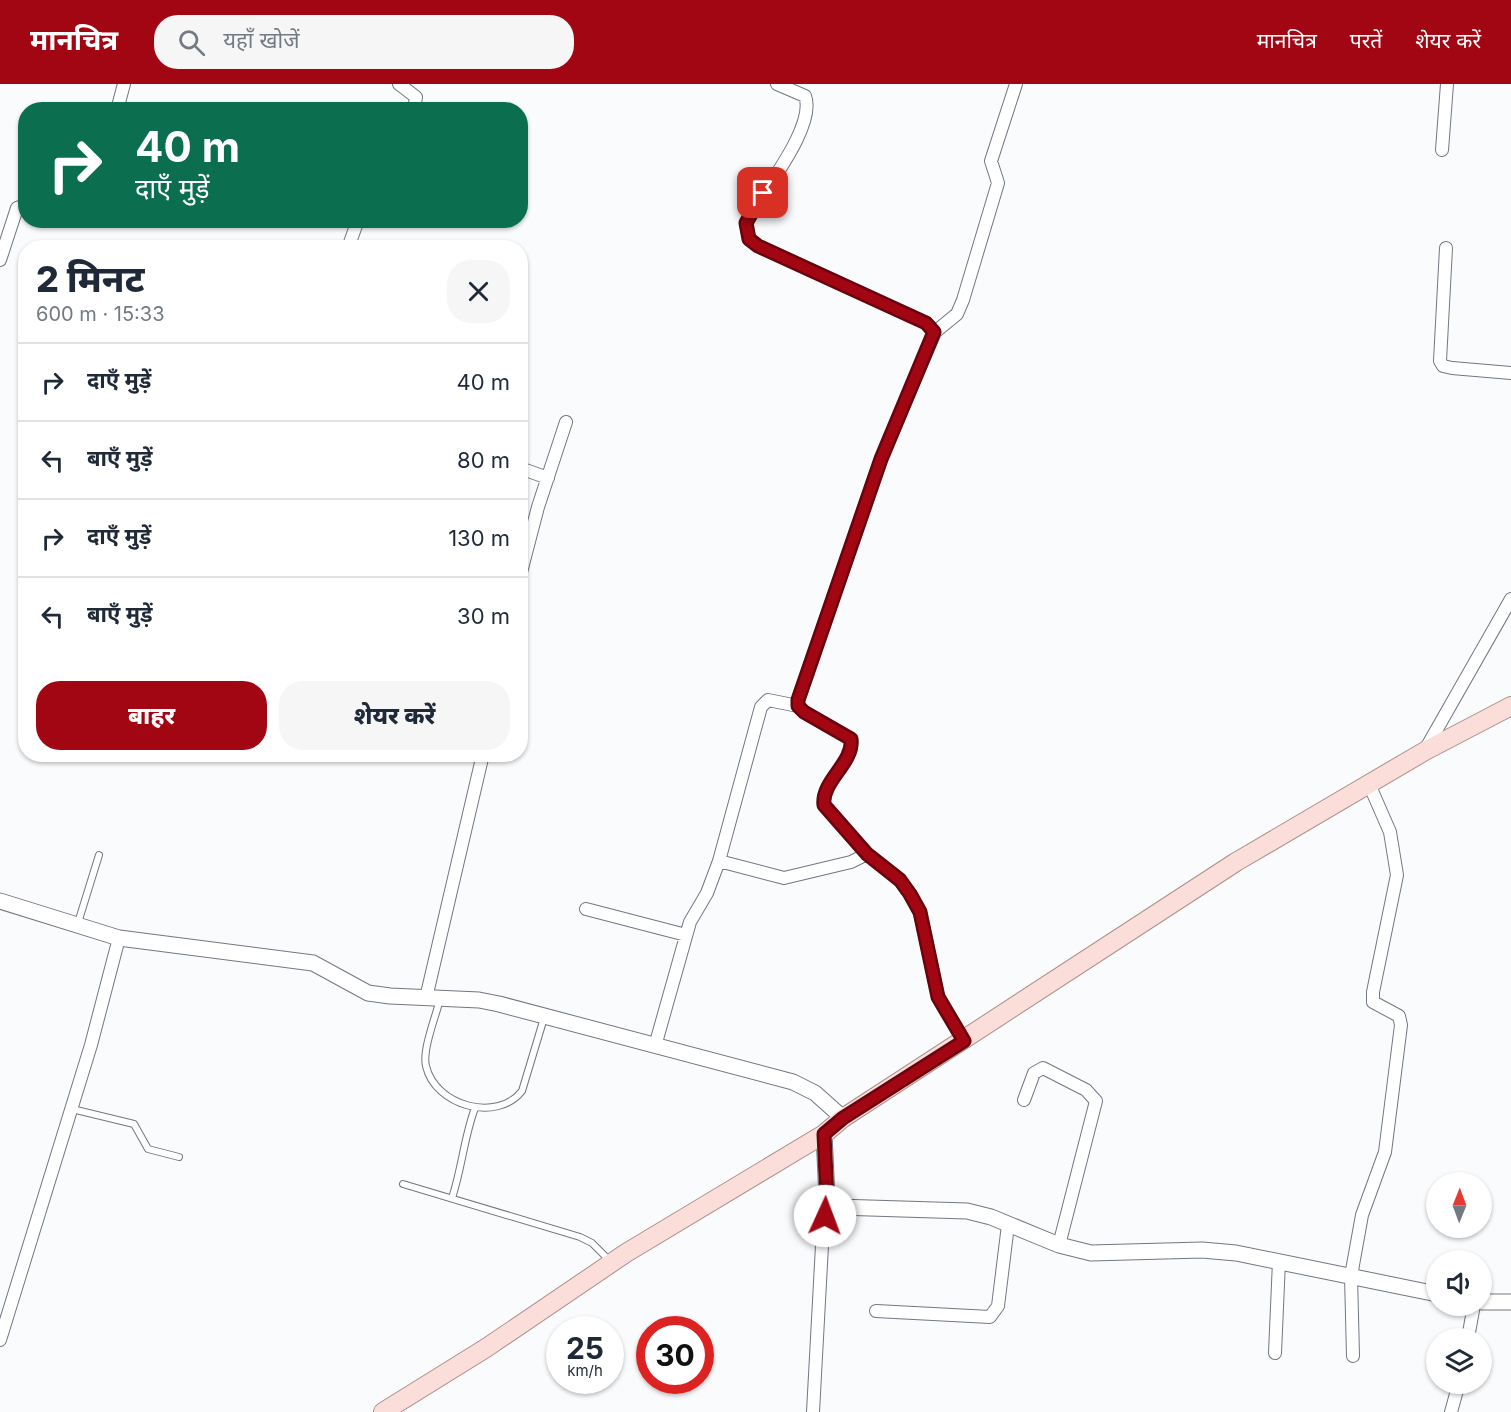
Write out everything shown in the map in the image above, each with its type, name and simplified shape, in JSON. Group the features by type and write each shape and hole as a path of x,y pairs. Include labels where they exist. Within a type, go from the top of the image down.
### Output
{"main road":[{"path":"383,1412 486,1348 612,1263 824,1134 843,1118 1236,862 1425,752 1511,706"}],"street":[{"path":"119,102 124,84"},
{"path":"399,84 416,97 415,102"},
{"path":"777,84 805,96 808,112 788,153 746,223 749,239 926,323 934,332"},
{"path":"798,706 799,693 881,459 934,332 957,314 963,300 998,183 991,161 1016,84"},
{"path":"1442,150 1447,84"},
{"path":"0,260 13,216 18,208"},
{"path":"1446,248 1440,361 1443,366 1452,368 1511,373"},
{"path":"528,548 566,422"},
{"path":"528,471 548,478"},
{"path":"1425,752 1511,599"},
{"path":"655,1046 680,966 686,935 719,861 761,707 768,700 798,706 851,739 849,751 825,792 824,805 867,854 900,880 910,894 920,912 938,997 964,1041"},
{"path":"433,998 481,762"},
{"path":"1353,1356 1351,1276 1362,1215 1385,1152 1401,1024 1399,1016 1373,1002 1373,992 1397,875 1390,832 1369,784"},
{"path":"719,861 773,878 784,878 813,869 851,862 867,854"},
{"path":"0,901 119,938 313,963 368,993 479,1000 805,1086 843,1118"},
{"path":"586,909 686,935"},
{"path":"0,1340 72,1109 119,938"},
{"path":"1024,1100 1034,1073 1043,1068 1086,1090 1096,1101 1059,1245"},
{"path":"813,1412 824,1227 830,1204 827,1198 824,1134"},
{"path":"830,1204 967,1211 1059,1245 1091,1253 1202,1250 1236,1253 1426,1292"},
{"path":"876,1311 990,1317 998,1306 1008,1225"},
{"path":"1275,1353 1279,1261"},
{"path":"1492,1302 1511,1302"},
{"path":"1451,1412 1456,1394"}],"lane":[{"path":"77,926 99,855"},
{"path":"433,998 426,1066 432,1080 445,1094 459,1103 475,1108 493,1107 515,1100 522,1091 544,1017"},
{"path":"452,1198 464,1159 468,1126 475,1108"},
{"path":"72,1109 134,1124 148,1149 178,1157"},
{"path":"404,1184 580,1237 592,1243 612,1263"}],"route":[{"path":"763,193 746,223 749,239 758,246 926,323 932,327 934,332 934,339 881,459 850,553 799,693 798,706 804,712 846,734 851,739 849,751 825,792 824,805 856,843 900,880 910,894 920,912 938,997 947,1016 964,1041 843,1118 824,1134 827,1198 830,1204 825,1216"}]}
